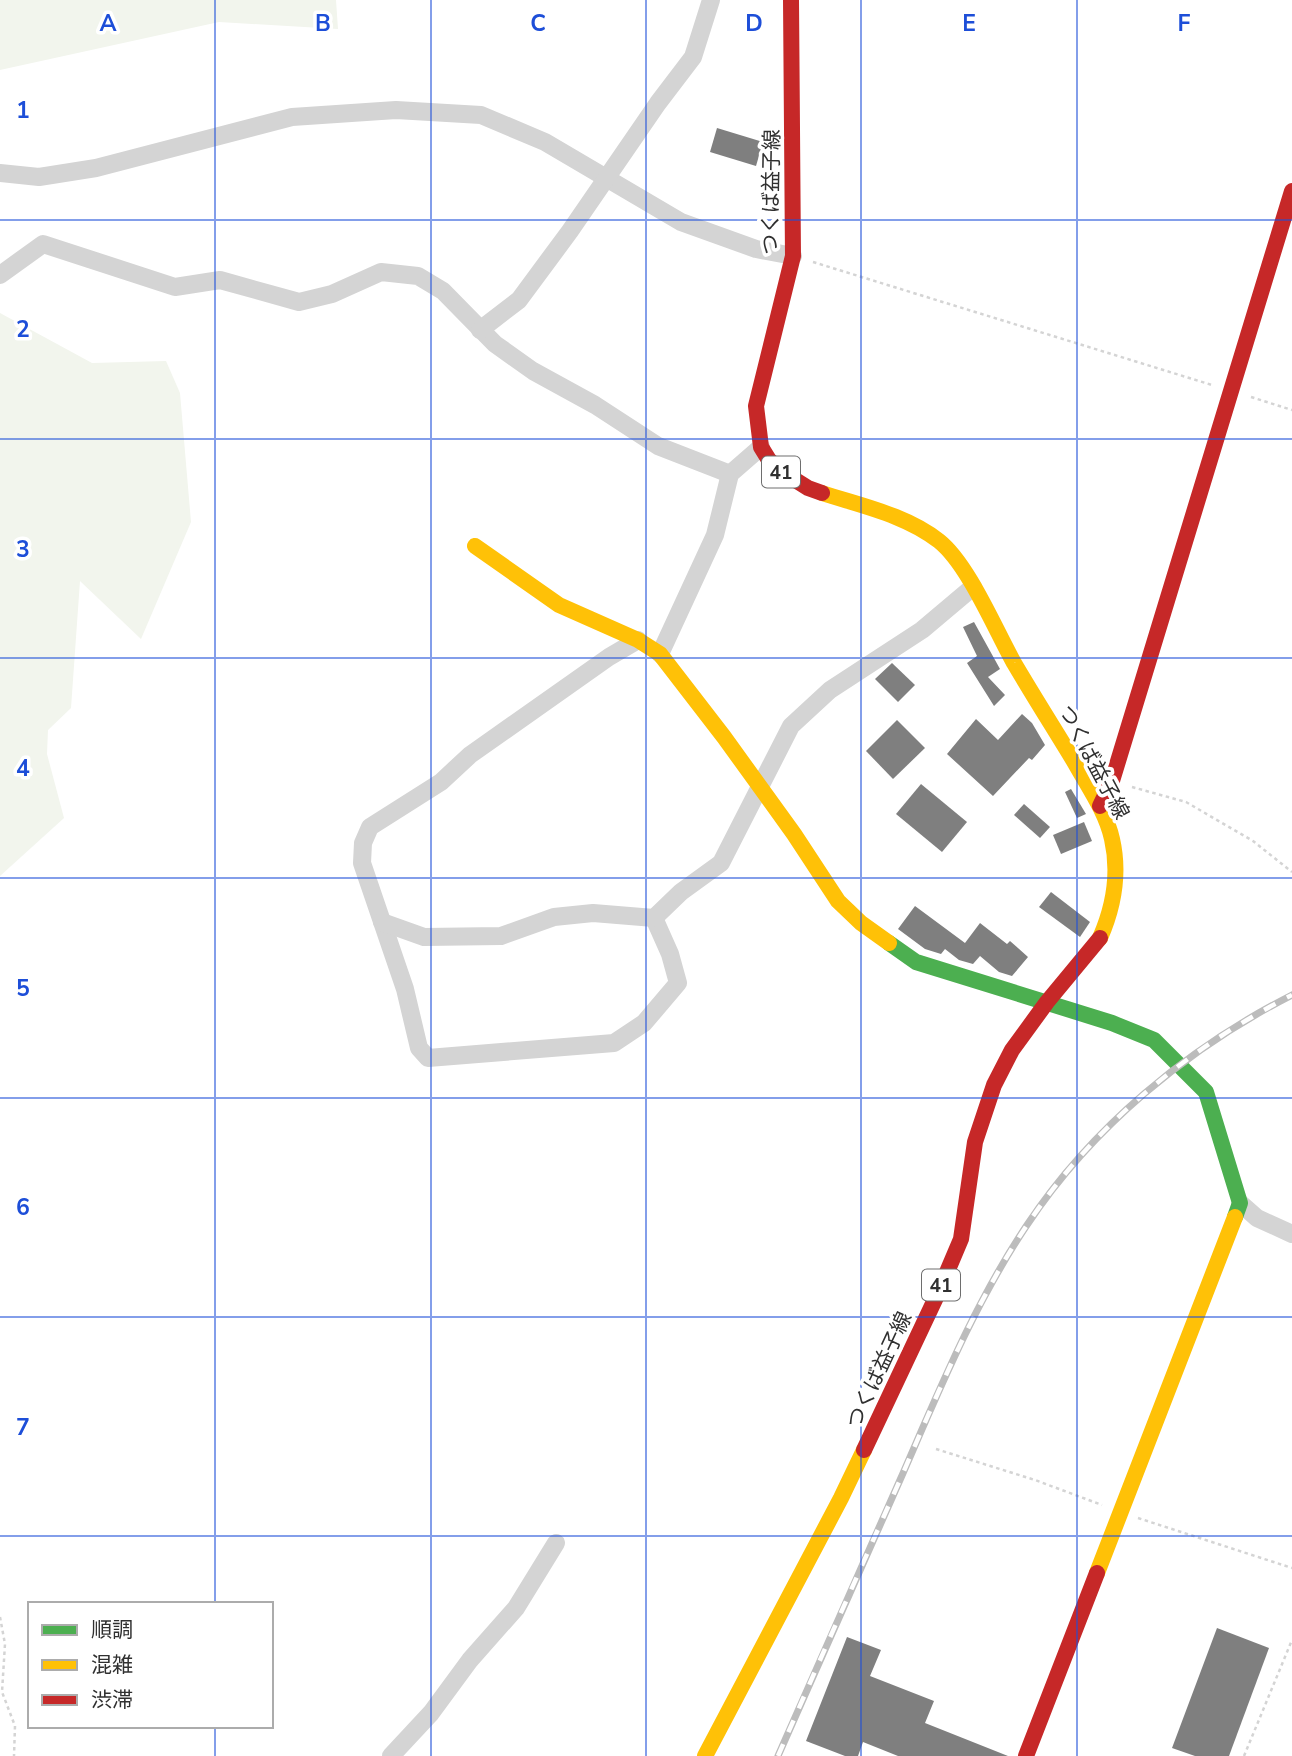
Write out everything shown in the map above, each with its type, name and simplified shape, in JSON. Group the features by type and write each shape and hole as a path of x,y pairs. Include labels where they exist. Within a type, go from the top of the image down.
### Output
{"street":[{"path":"480,330 519,300 657,103 693,57 711,0"},
{"name":"つくば益子線","path":"705,1756 841,1498 939,1291 961,1239 975,1142 990,1095 1012,1050 1099,939 1110,915 1115,895 1112,838 1100,806 1015,664 957,559 940,542 912,523 808,488 780,471 761,447 757,406 793,256 791,0"},
{"path":"0,173 39,177 96,168 292,117 396,110 481,115 545,142 681,222 755,249 793,256"},
{"path":"1100,806 1112,781 1292,191"},
{"path":"0,275 43,244 175,287 220,280 299,302 332,294 381,272 418,276 443,291 495,344 533,371 595,405 658,446 730,474"},
{"path":"660,654 715,535 730,474 761,447"},
{"path":"475,546 559,605 638,640 660,654 794,834 838,901 860,923 916,962 1112,1023 1154,1040 1182,1065 1206,1092 1240,1203 1257,1218 1292,1234"},
{"path":"382,922 424,937 500,936 554,917 593,913 654,918 681,892 721,863 791,726 830,690 922,630 973,587"},
{"path":"638,640 609,657 470,755 441,782 370,827 363,843 362,863 405,989 419,1048 428,1058 614,1043 644,1023 678,982 670,954 654,918"},
{"path":"1026,1756 1240,1203"},
{"path":"391,1756 431,1713 470,1660 516,1608 556,1543"}],"path":[{"path":"793,256 1292,410"},
{"path":"1112,781 1186,802 1253,841 1292,872"},
{"path":"936,1449 1292,1567"},
{"path":"0,1617 5,1644 2,1692 15,1726 14,1756"},
{"path":"1244,1756 1292,1640"}],"shaded area":[{"path":"0,0 336,0 338,29 219,22 0,70"},
{"path":"0,313 92,363 166,361 180,393 191,522 141,639 80,581 71,708 48,730 47,754 64,818 0,876"}],"building":[{"path":"717,128 763,142 756,166 710,152"},
{"path":"974,622 1000,669 988,677 1005,695 994,706 967,663 977,656 963,627"},
{"path":"892,663 915,685 898,702 875,679"},
{"path":"1022,714 1032,723 1045,745 993,796 947,754 976,719 998,740"},
{"path":"897,720 925,748 893,779 866,751"},
{"path":"921,784 967,822 942,852 896,814"},
{"path":"1071,789 1086,814 1077,818 1065,792"},
{"path":"1024,804 1050,827 1040,838 1014,815"},
{"path":"1084,822 1092,841 1061,854 1053,835"},
{"path":"1051,892 1090,922 1080,937 1039,907"},
{"path":"915,906 965,943 980,923 1007,944 1010,941 1028,957 1012,976 999,972 980,956 973,964 959,960 945,949 941,954 925,949 898,929"},
{"path":"1217,1628 1269,1648 1229,1756 1195,1756 1172,1748"},
{"path":"847,1637 881,1650 870,1676 934,1701 925,1723 1008,1756 898,1756 863,1742 858,1756 845,1756 806,1741"}],"railway":[{"path":"778,1756 958,1350 990,1286 1027,1225 1081,1155 1145,1093 1216,1040 1292,995"}],"traffic: fast":[{"path":"889,943 916,962 1112,1023 1154,1040 1206,1092 1240,1203 1235,1217"}],"traffic: slow":[{"path":"822,493 883,512 926,532 950,551 970,581 1014,663 1106,819 1114,852 1115,877 1112,902 1100,938"},
{"path":"475,546 559,605 638,640 660,654 794,834 838,901 861,923 889,943"},
{"path":"1097,1573 1235,1217"},
{"path":"705,1756 864,1450"}],"traffic: jam":[{"path":"791,0 793,256 756,406 761,447 769,460 808,488 822,493"},
{"path":"1100,806 1112,781 1292,191"},
{"path":"864,1450 961,1239 975,1142 994,1085 1012,1050 1047,1002 1100,938"},
{"path":"1026,1756 1097,1573"}]}
